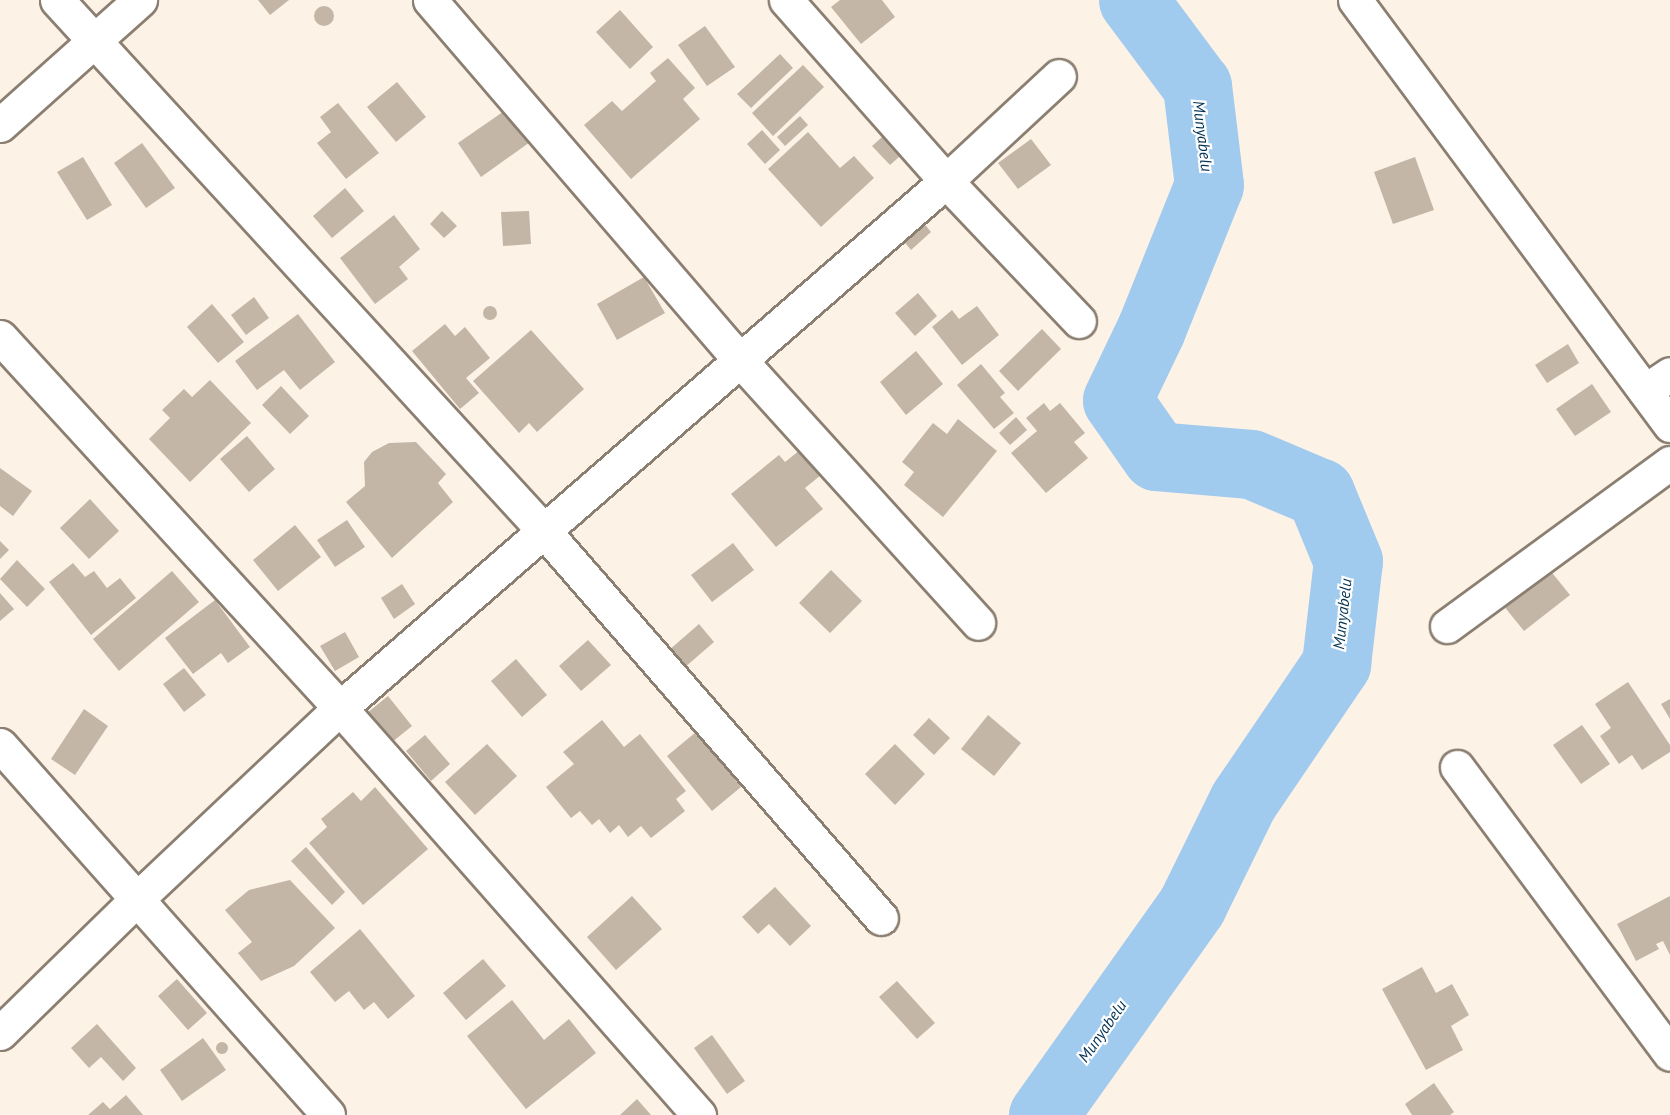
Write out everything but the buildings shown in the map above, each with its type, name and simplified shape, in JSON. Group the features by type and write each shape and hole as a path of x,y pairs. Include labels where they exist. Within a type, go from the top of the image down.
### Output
{"street":[{"path":"57,0 544,531 881,918"},
{"path":"0,126 140,0"},
{"path":"430,0 740,359 978,623"},
{"path":"786,0 946,181 1079,321"},
{"path":"1355,0 1658,382 1670,424"},
{"path":"0,1033 137,899 340,708 946,181 1059,76"},
{"path":"0,337 340,708 699,1115"},
{"path":"1447,626 1670,463"},
{"path":"0,745 327,1115"},
{"path":"1457,767 1670,1054"}],"waterway":[{"name":"Munyabelu","path":"1043,1115 1192,905 1243,801 1336,664 1348,561 1320,493 1251,464 1156,456 1117,400 1151,329 1209,185 1197,86 1133,0"}]}
